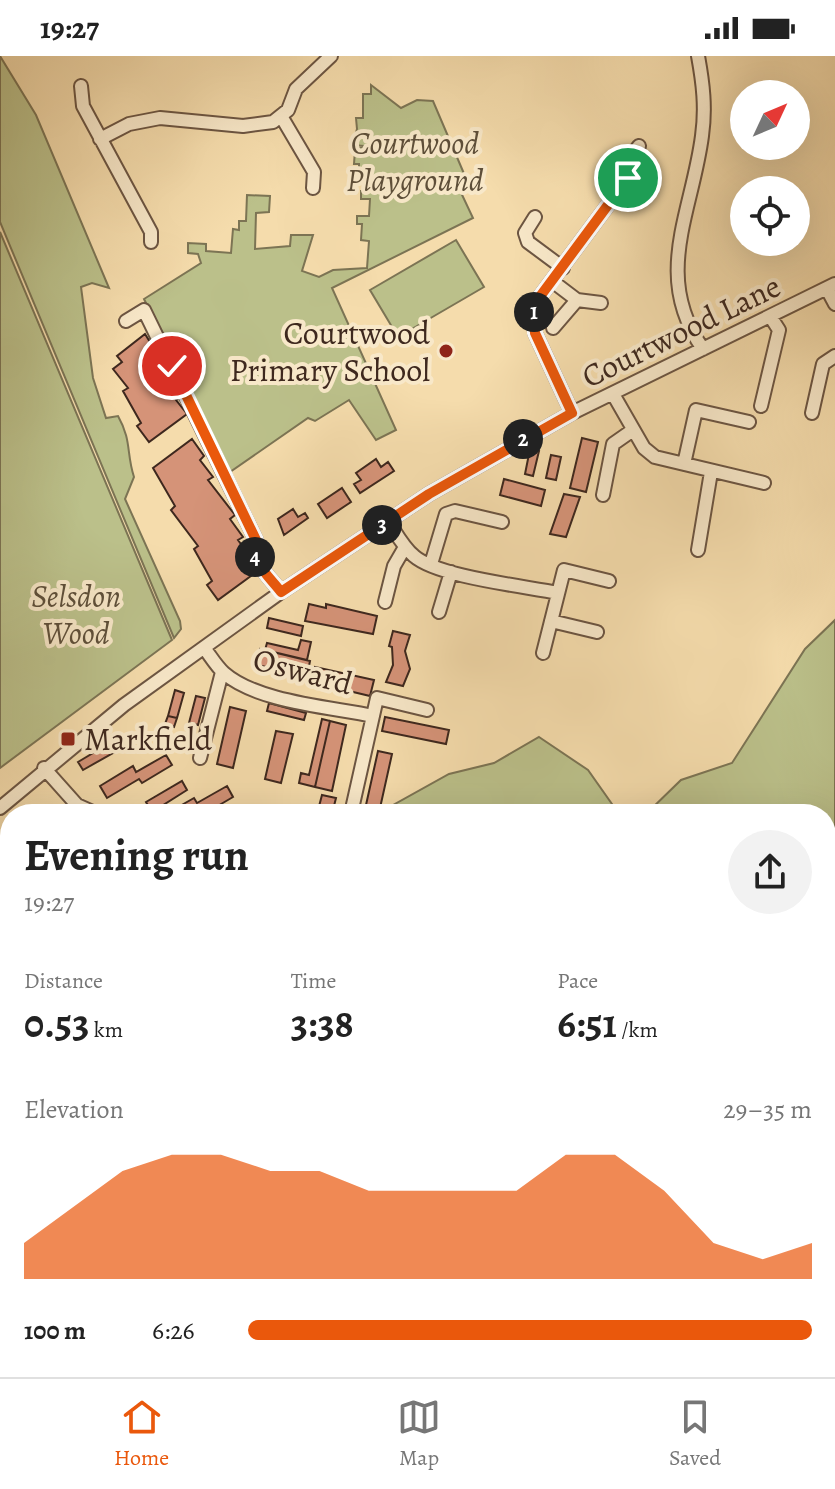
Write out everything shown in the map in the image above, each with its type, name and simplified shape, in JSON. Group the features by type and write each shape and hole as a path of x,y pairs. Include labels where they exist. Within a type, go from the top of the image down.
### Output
{"street":[{"path":"100,139 129,124 160,118 243,126 273,122 281,116 296,89 331,56"},
{"path":"698,56 705,104 702,138 676,260 676,284 689,329 703,349"},
{"path":"81,86 83,106 151,232 151,242"},
{"path":"281,116 314,172 313,188"},
{"path":"572,413 535,333 533,306 628,178 629,159 639,146"},
{"path":"535,217 525,233 528,242 563,268"},
{"path":"552,281 577,300 601,303"},
{"path":"831,286 835,304"},
{"name":"Courtwood Lane","path":"4,804 44,768 124,705 281,592 388,521 572,413 831,286"},
{"path":"553,328 577,300"},
{"path":"126,321 144,310 256,540 254,554 260,568 281,592"},
{"path":"761,406 779,330 770,316"},
{"path":"812,413 823,364 835,356"},
{"path":"613,394 644,448 655,457 764,483"},
{"path":"684,464 696,410 749,422"},
{"path":"603,495 613,444 633,430"},
{"path":"698,550 711,472"},
{"path":"431,564 446,514 455,511 502,522"},
{"path":"388,521 412,555 431,564 451,572 558,593"},
{"path":"385,602 394,566 405,547"},
{"path":"543,653 564,570 609,581"},
{"path":"439,612 451,572"},
{"path":"551,621 597,632"},
{"name":"Osward","path":"205,649 222,672 269,695 373,716"},
{"name":"Osward","path":"200,758 222,672"},
{"name":"Osward","path":"353,804 377,698 427,710"},
{"path":"44,768 76,804"}],"green space":[{"path":"0,56 36,115 109,288 92,283 81,287 93,378 106,418 118,416 125,433 134,477 125,499 180,621 181,629 174,638 0,222"},
{"name":"Courtwood Playground","path":"371,85 401,108 417,100 433,101 465,176 456,182 473,218 332,288 396,430 376,440 349,400 315,421 308,418 230,472 144,299 201,263 198,254 188,253 188,243 206,244 206,251 231,253 233,229 239,230 239,221 246,221 247,195 270,196 269,212 256,213 255,249 290,246 291,235 313,235 302,271 319,277 333,270 367,268 369,241 361,240 362,224 357,224 357,216 369,216 370,199 361,199 361,191 369,191 370,180 364,180 359,164 354,164 355,150 364,146 352,145 357,129 356,118 363,118 363,94 371,94"},
{"name":"Selsdon Wood","path":"0,232 172,640 0,768"},
{"path":"456,240 484,287 398,337 370,290"},
{"path":"835,620 835,804 656,804 681,780 732,763 805,649"},
{"path":"539,737 588,770 612,804 395,804 449,774 494,763"}],"building":[{"path":"145,334 173,379 170,382 181,396 176,400 187,414 149,442 137,426 141,423 123,391 128,388 113,369 122,362 117,356"},
{"path":"582,438 598,442 586,492 570,488"},
{"path":"192,439 204,456 200,460 213,477 208,480 235,515 230,519 243,537 238,540 249,555 244,559 255,573 218,600 207,585 212,581 194,549 198,546 171,510 175,506 153,468"},
{"path":"530,449 539,451 533,476 525,474"},
{"path":"551,455 561,457 556,480 546,478"},
{"path":"376,459 381,467 388,462 394,471 360,493 354,484 361,480 356,473"},
{"path":"504,479 545,490 541,506 500,495"},
{"path":"342,488 351,502 327,518 318,504"},
{"path":"564,494 580,497 566,537 550,534"},
{"path":"293,509 298,517 305,513 308,518 284,535 278,519"},
{"path":"309,604 326,608 326,604 377,616 373,634 305,621"},
{"path":"269,618 303,626 301,636 267,628"},
{"path":"393,631 410,635 405,651 410,669 403,686 386,682 393,665 392,647 389,646"},
{"path":"301,640 311,642 307,660 265,650 267,643 298,650"},
{"path":"260,649 310,661 307,676 257,665"},
{"path":"315,667 374,680 370,696 311,682"},
{"path":"175,690 184,693 177,718 168,716"},
{"path":"196,696 205,698 198,725 189,723"},
{"path":"269,703 306,713 304,720 267,711"},
{"path":"230,707 246,711 233,768 217,764"},
{"path":"168,716 177,718 174,727 165,724"},
{"path":"385,717 449,730 446,744 382,731"},
{"path":"322,719 330,721 315,787 299,783 301,773 309,775"},
{"path":"330,721 346,725 332,791 315,787"},
{"path":"276,731 293,734 281,783 265,779"},
{"path":"115,740 120,749 83,770 78,762"},
{"path":"378,751 392,754 381,804 366,804"},
{"path":"166,755 172,765 142,783 139,779 107,798 100,786 133,766 136,772"},
{"path":"182,781 187,790 165,804 146,802"},
{"path":"227,786 233,797 221,804 184,804 194,798 197,803"},
{"path":"322,795 336,798 334,804 320,804"}],"place":[{"name":"Courtwood Primary School","path":"446,351"},
{"name":"Markfield","path":"68,739"}],"route":[{"path":"172,366 256,540 254,554 260,568 281,592 429,494 572,413 535,333 533,306 587,238 596,218 628,178"}]}
